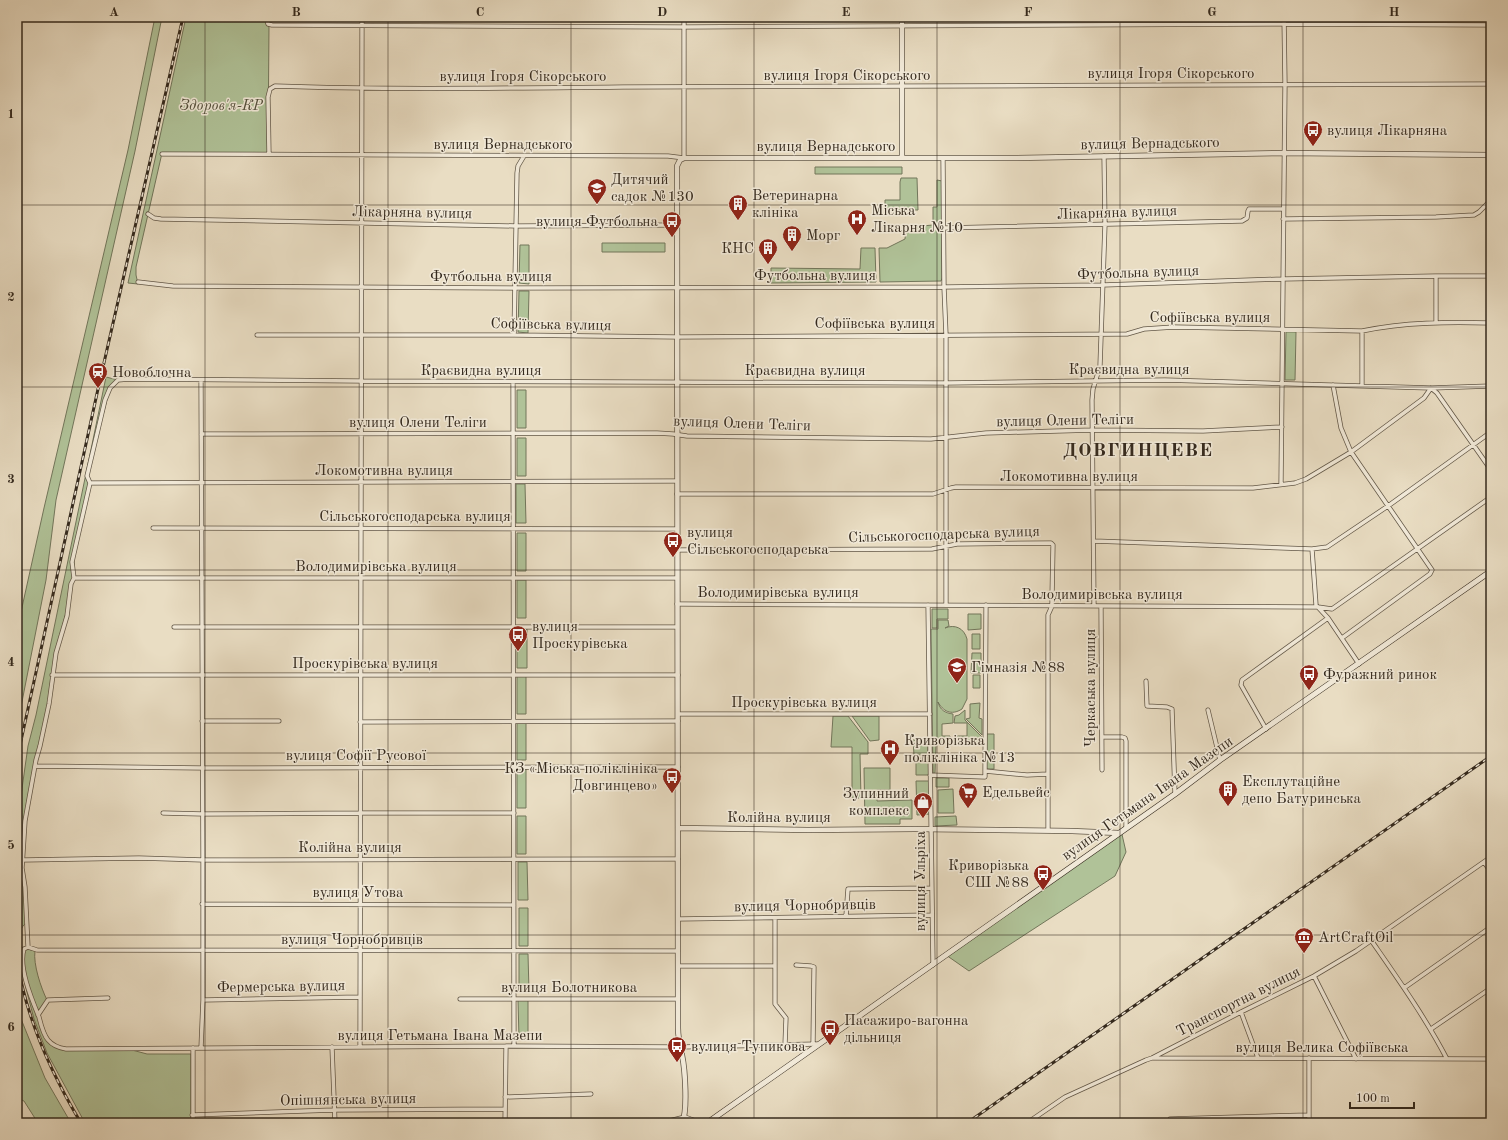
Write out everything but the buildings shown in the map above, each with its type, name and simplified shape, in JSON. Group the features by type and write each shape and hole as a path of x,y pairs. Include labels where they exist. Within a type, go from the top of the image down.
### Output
{"main road":[{"name":"вулиця Гетьмана Івана Мазепи","path":"707,1123 1175,794 1220,760 1491,571"}],"street":[{"path":"266,17 268,24 272,25 684,27 1284,24 1491,26"},
{"path":"360,1047 360,381 362,287 362,17"},
{"path":"682,1123 685,1117 683,1064 678,1038 677,166 680,160 684,158 684,17"},
{"path":"902,17 902,158"},
{"path":"1280,485 1283,330 1285,84 1284,17"},
{"name":"вулиця Ігоря Сікорського","path":"269,154 268,97 270,89 273,86 362,89 1491,84"},
{"name":"вулиця Вернадського","path":"162,154 362,156 668,156 684,158 943,158 1284,153 1491,155"},
{"path":"514,335 517,173 518,166 524,156"},
{"path":"1094,606 1092,400 1095,381 1100,366 1105,224 1104,156"},
{"path":"943,158 946,335 946,605"},
{"path":"1283,219 1436,217 1474,215 1491,200"},
{"name":"Лікарняна вулиця","path":"944,228 1242,221 1247,218 1249,210 1283,209"},
{"name":"Лікарняна вулиця","path":"148,214 154,218 161,219 361,224 516,226 677,225"},
{"path":"1436,276 1436,322"},
{"name":"Футбольна вулиця","path":"138,282 173,286 515,288 944,287 1491,276"},
{"name":"Софіївська вулиця","path":"257,335 514,335 677,337 1127,334 1144,329 1174,327 1362,331 1384,326 1436,322 1491,323"},
{"path":"1362,331 1362,386"},
{"name":"Краєвидна вулиця","path":"90,482 87,476 105,400 110,388 118,380 946,383 1165,380 1431,388 1491,386"},
{"path":"201,380 203,528 203,1000 201,1048"},
{"path":"513,382 514,1046"},
{"path":"1333,385 1341,428 1351,452 1432,570 1432,572 1342,638"},
{"path":"1431,388 1437,393 1491,470"},
{"name":"Локомотивна вулиця","path":"677,494 933,494 956,487 1253,488 1295,483 1306,479 1351,452 1424,398 1431,388"},
{"name":"вулиця Олени Теліги","path":"201,434 657,433 687,436 931,439 986,432 1093,430 1203,431 1282,427"},
{"path":"1094,542 1312,549 1327,548 1491,432"},
{"name":"Локомотивна вулиця","path":"90,482 677,481"},
{"path":"38,1015 31,995 23,960 24,948 28,947 23,860 25,821 35,766 49,704 52,675 61,632 67,616 71,584 74,578 72,562 90,482"},
{"name":"Володимирівська вулиця","path":"678,604 1318,607 1332,609 1491,497"},
{"name":"Сільськогосподарська вулиця","path":"153,528 677,528"},
{"name":"Сільськогосподарська вулиця","path":"677,550 932,549 957,544 1051,543 1053,545 1052,606"},
{"path":"1312,549 1316,606 1328,618 1358,664"},
{"name":"Володимирівська вулиця","path":"74,578 677,578"},
{"name":"вулиця Ульріха","path":"928,605 933,965"},
{"path":"930,775 985,777 986,606"},
{"path":"1048,830 1048,615 1052,606"},
{"name":"Черкаська вулиця","path":"1101,606 1102,770"},
{"path":"1266,729 1241,684 1242,680 1328,618"},
{"path":"174,627 678,627"},
{"name":"Проскурівська вулиця","path":"52,675 678,675"},
{"path":"1146,681 1146,706 1167,707 1172,709 1175,794"},
{"path":"1208,710 1220,760"},
{"name":"Проскурівська вулиця","path":"678,714 930,714"},
{"path":"202,721 279,721"},
{"path":"360,722 678,721"},
{"path":"1102,737 1122,737 1125,738 1126,741 1126,828"},
{"name":"вулиця Софії Русової","path":"35,766 203,768 678,767"},
{"path":"985,771 1027,775 1048,774"},
{"path":"163,813 514,813"},
{"name":"Колійна вулиця","path":"678,828 808,830 1048,830 1119,833"},
{"name":"Транспортна вулиця","path":"1027,1123 1066,1097 1152,1058 1314,976 1371,940 1491,857"},
{"name":"Колійна вулиця","path":"23,860 139,858 203,860 678,859"},
{"path":"1484,862 1491,872"},
{"path":"846,916 848,889 932,888"},
{"name":"вулиця Утова","path":"202,904 514,905"},
{"name":"вулиця Чорнобривців","path":"678,919 932,915"},
{"path":"775,918 775,1004 786,1018 785,1045"},
{"path":"1404,988 1491,927"},
{"path":"1371,940 1431,1029 1447,1059"},
{"name":"вулиця Чорнобривців","path":"28,947 37,950 678,950"},
{"path":"796,965 814,967 816,1045"},
{"path":"678,966 775,966"},
{"path":"1314,976 1356,1059"},
{"path":"1431,1029 1491,988"},
{"name":"Фермерська вулиця","path":"203,1000 360,997"},
{"path":"38,1015 48,1000 108,998"},
{"name":"вулиця Болотникова","path":"460,999 678,999"},
{"path":"1241,1012 1258,1058"},
{"name":"вулиця Гетьмана Івана Мазепи","path":"38,1015 48,1040 53,1046 66,1049 506,1046 680,1047 816,1045"},
{"path":"505,1123 506,1046"},
{"path":"332,1047 335,1123"},
{"path":"193,1048 193,1123"},
{"name":"вулиця Велика Софіївська","path":"1152,1058 1491,1059"},
{"path":"1309,1058 1309,1122 1491,1121"},
{"path":"505,1097 591,1094"},
{"name":"Опішнянська вулиця","path":"192,1115 334,1110 505,1109"},
{"path":"1168,1121 1309,1115"},
{"path":"661,1123 685,1117 701,1123"}],"green space":[{"path":"155,17 162,17 135,151 56,500 46,580 17,727 17,630 128,150"},
{"name":"Здоров'я-КР","path":"186,17 266,17 269,26 268,153 162,153 136,267 138,284 128,283"},
{"path":"815,167 902,167 902,174 815,174"},
{"path":"901,178 917,178 918,210 885,210 885,200 900,200"},
{"path":"937,180 942,181 941,281 880,282 879,248 887,248 905,239 906,230 911,227 933,225 933,207 937,207"},
{"path":"602,243 665,243 665,252 602,252"},
{"path":"520,245 529,245 529,284 519,283"},
{"path":"861,248 875,248 876,282 771,283 771,268 860,269"},
{"path":"519,291 529,291 528,333 518,332"},
{"path":"1286,332 1296,332 1295,380 1285,380"},
{"path":"106,377 118,380 110,388 87,476 90,483 74,552 74,578 61,632 28,797 22,867 26,923 21,931 20,945 23,959 25,950 35,951 35,962 38,976 47,1000 38,1013 48,1039 60,1048 132,1050 147,1054 191,1054 191,1123 85,1123 47,1053 34,1019 21,968 17,942 17,824 28,746 36,715"},
{"path":"517,390 526,390 526,428 517,428"},
{"path":"517,438 526,438 526,476 517,476"},
{"path":"516,484 525,484 526,523 516,523"},
{"path":"517,533 526,533 526,571 517,571"},
{"path":"517,580 526,580 526,618 517,618"},
{"path":"932,609 948,609 948,619 937,619 937,628 932,628"},
{"path":"968,614 981,614 981,629 968,630"},
{"path":"938,620 948,620 949,626 945,628 952,626 959,628 966,635 967,699 962,709 954,712 948,712 942,708 938,702 943,711 953,714 953,723 942,724 942,736 950,736 950,743 936,743 935,773 933,773 931,629 938,629"},
{"path":"517,629 527,629 527,668 517,668"},
{"path":"972,634 980,634 980,649 972,649"},
{"path":"972,653 981,653 981,673 971,673"},
{"path":"973,675 980,675 980,688 973,688"},
{"path":"517,676 526,676 526,714 517,714"},
{"path":"980,703 979,718 982,719 982,735 966,719 970,718 970,704"},
{"path":"965,710 965,720 982,737 982,743 957,743 957,736 967,736 967,723 954,723 955,716 959,715"},
{"path":"833,716 848,716 868,742 868,754 860,754 861,798 852,798 852,747 831,747"},
{"path":"852,716 879,716 879,740 870,741"},
{"path":"517,722 526,722 526,760 517,760"},
{"path":"986,734 994,734 994,769 986,769"},
{"path":"913,740 928,740 928,755 914,755"},
{"path":"929,757 929,775 916,775 916,759"},
{"path":"864,768 890,768 890,790 877,790 877,801 912,800 912,819 900,819 900,824 865,824"},
{"path":"517,769 526,769 526,808 517,808"},
{"path":"936,778 949,778 949,787 936,787"},
{"path":"916,781 929,781 930,814 917,815"},
{"path":"953,789 954,813 938,813 938,790"},
{"path":"517,816 526,816 526,854 517,854"},
{"path":"956,816 957,825 935,826 935,817"},
{"path":"1121,830 1126,852 1115,876 969,971 946,955"},
{"path":"518,862 527,862 528,900 518,900"},
{"path":"519,908 528,908 528,946 519,946"},
{"path":"519,954 528,954 529,992 519,992"},
{"path":"518,1000 528,1000 528,1038 519,1038"},
{"path":"17,1009 45,1078 71,1123 38,1123 24,1101 17,1098"}],"railway":[{"path":"17,759 98,389 183,17"},
{"path":"967,1123 1491,756"},
{"path":"17,960 21,982 33,1024 50,1065 81,1123"}],"place":[{"name":"вулиця Лікарняна","path":"1313,147"},
{"name":"Дитячий садок №130","path":"597,205"},
{"name":"Ветеринарна клініка","path":"738,221"},
{"name":"Міська Лікарня №10","path":"857,236"},
{"name":"вулиця Футбольна","path":"672,238"},
{"name":"Морг","path":"792,252"},
{"name":"КНС","path":"768,265"},
{"name":"Новоблочна","path":"98,389"},
{"name":"вулиця Сільськогосподарська","path":"673,558"},
{"name":"вулиця Проскурівська","path":"518,652"},
{"name":"Гімназія №88","path":"957,684"},
{"name":"Фуражний ринок","path":"1309,691"},
{"name":"Криворізька поліклініка №13","path":"890,766"},
{"name":"КЗ «Міська поліклініка Довгинцево»","path":"672,794"},
{"name":"Експлутаційне депо Батуринська","path":"1228,807"},
{"name":"Едельвейс","path":"968,809"},
{"name":"Зупинний комплекс","path":"923,819"},
{"name":"Криворізька СШ №88","path":"1043,891"},
{"name":"ArtCraftOil","path":"1304,954"},
{"name":"Пасажиро-вагонна дільниця","path":"830,1046"},
{"name":"вулиця Тупикова","path":"677,1063"}],"district":[{"name":"ДОВГИНЦЕВЕ","path":"1138,449"}]}
